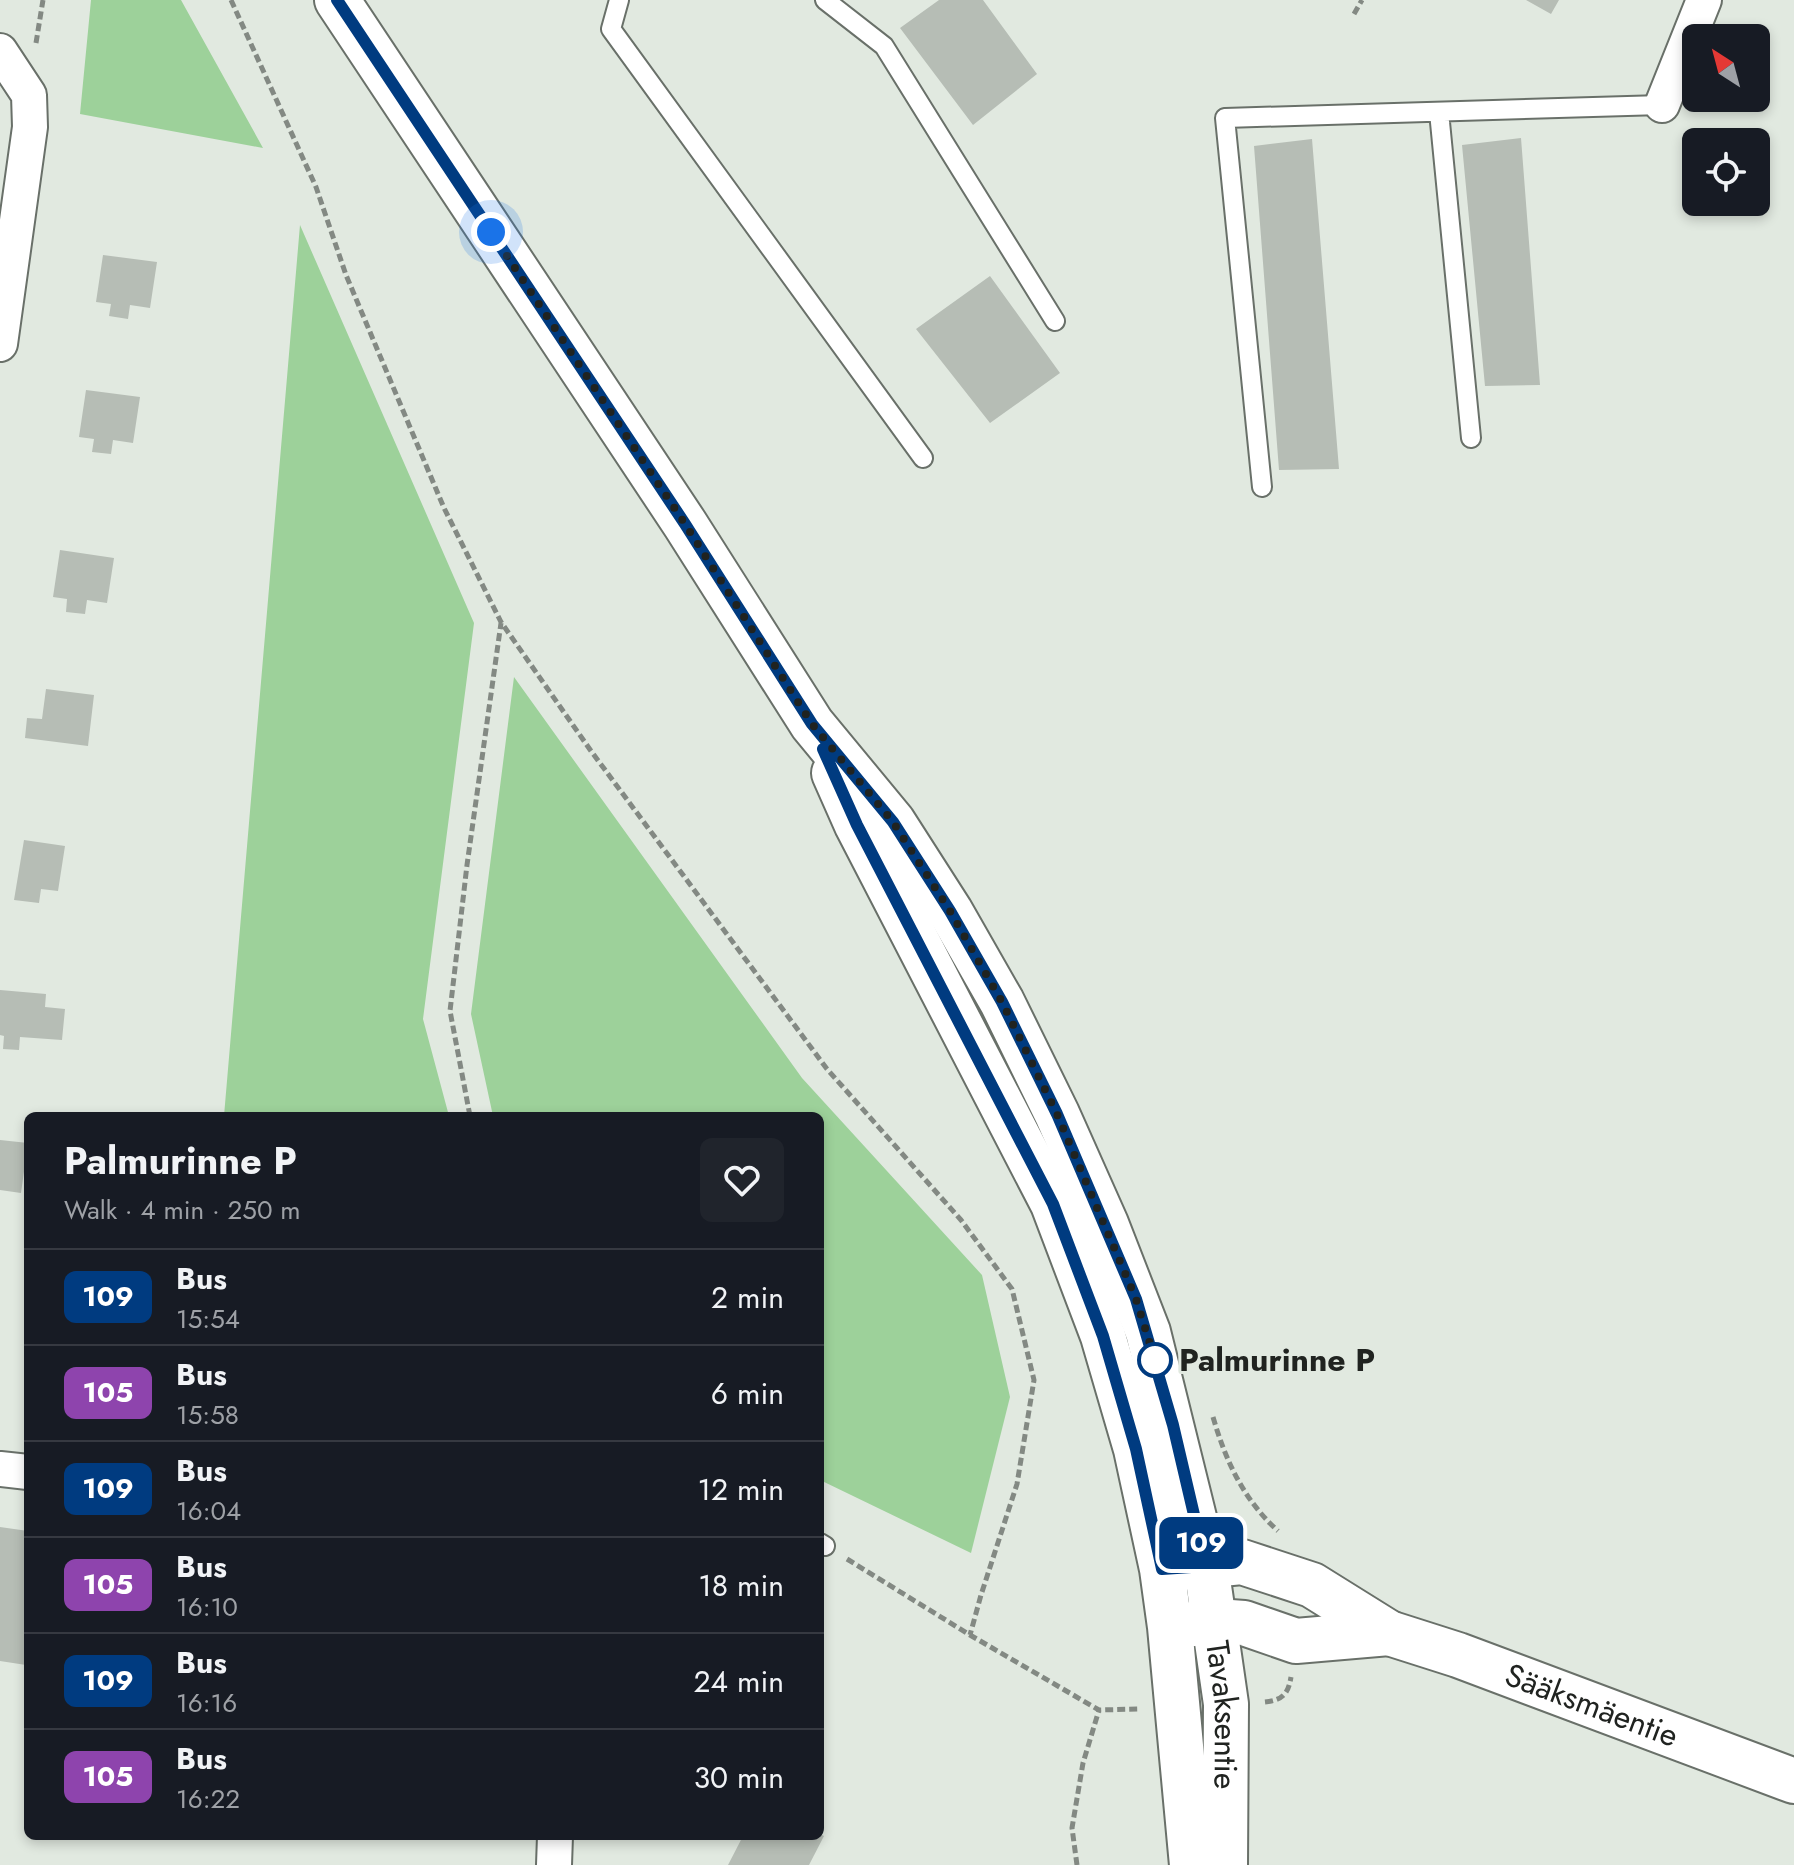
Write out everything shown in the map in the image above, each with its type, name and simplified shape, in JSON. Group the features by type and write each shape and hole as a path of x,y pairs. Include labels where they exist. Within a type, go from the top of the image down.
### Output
{"main road":[{"path":"337,0 677,512 812,724 893,822 950,911 1002,1002 1106,1224 1148,1332 1206,1566"},
{"path":"812,724 857,825 1053,1204 1103,1336 1136,1449 1162,1569 1170,1627"},
{"name":"Sääksmäentie","path":"1162,1569 1242,1562 1312,1585 1389,1633 1458,1655 1794,1781"},
{"name":"Tavaksentie","path":"1206,1566 1226,1704 1225,1865"},
{"name":"Sääksmäentie","path":"1170,1627 1216,1621 1244,1623 1296,1641 1389,1633"},
{"name":"Tavaksentie","path":"1170,1627 1192,1865"}],"street":[{"path":"1662,105 1704,0"},
{"path":"0,51 29,95 30,127 0,344"},
{"path":"0,1469 24,1472"},
{"path":"554,1865 555,1840"}],"lane":[{"path":"619,0 611,29 923,458"},
{"path":"825,0 884,46 1055,321"},
{"path":"1262,487 1225,118 1662,105"},
{"path":"1439,112 1471,438"}],"path":[{"path":"231,0 316,187 346,275 444,508 501,622 609,775 818,1057 961,1220 1012,1289 1034,1380 1017,1484 970,1635"},
{"path":"1354,14 1362,0"},
{"path":"469,1112 450,1011 501,622"},
{"path":"824,1545 1099,1710 1177,1706"},
{"path":"1226,1704 1279,1700 1289,1691 1296,1641"},
{"path":"1077,1865 1072,1828 1083,1763 1099,1710"}],"green space":[{"path":"91,0 181,0 263,148 80,114"},
{"path":"300,225 474,623 423,1019 448,1112 224,1112"},
{"path":"514,677 802,1078 982,1275 1010,1397 971,1553 824,1482 824,1112 492,1112 471,1014"}],"building":[{"path":"939,0 983,0 1037,74 973,125 900,28"},
{"path":"1526,0 1559,0 1551,14"},
{"path":"1521,138 1540,385 1485,386 1462,145"},
{"path":"1312,139 1339,469 1279,470 1254,146"},
{"path":"103,255 157,262 150,308 130,305 128,319 109,316 111,304 96,302"},
{"path":"990,276 1060,373 990,423 916,329"},
{"path":"86,390 140,397 133,443 113,440 111,454 92,452 94,439 79,437"},
{"path":"60,550 114,558 107,603 87,600 85,614 66,612 67,599 53,597"},
{"path":"46,689 94,695 88,746 25,738 27,718 42,719"},
{"path":"24,840 65,846 58,891 41,889 39,903 14,900"},
{"path":"0,990 46,994 45,1007 65,1009 62,1040 20,1037 19,1050 3,1049"},
{"path":"0,1140 24,1143 21,1193 0,1190"},
{"path":"0,1527 24,1530 24,1665 0,1661"},
{"path":"741,1840 822,1840 809,1865 728,1865"}],"bus line":[{"name":"109","path":"337,0 685,524 812,724 893,822 950,911 1002,1002 1106,1224 1148,1332 1206,1566 1162,1569 1136,1449 1103,1336 1053,1204 857,825 823,749"}],"place":[{"name":"Palmurinne P","path":"1155,1360"}],"route":[{"path":"491,232 685,524 812,724 893,822 950,911 1002,1002 1057,1114 1136,1299 1155,1360"}]}
